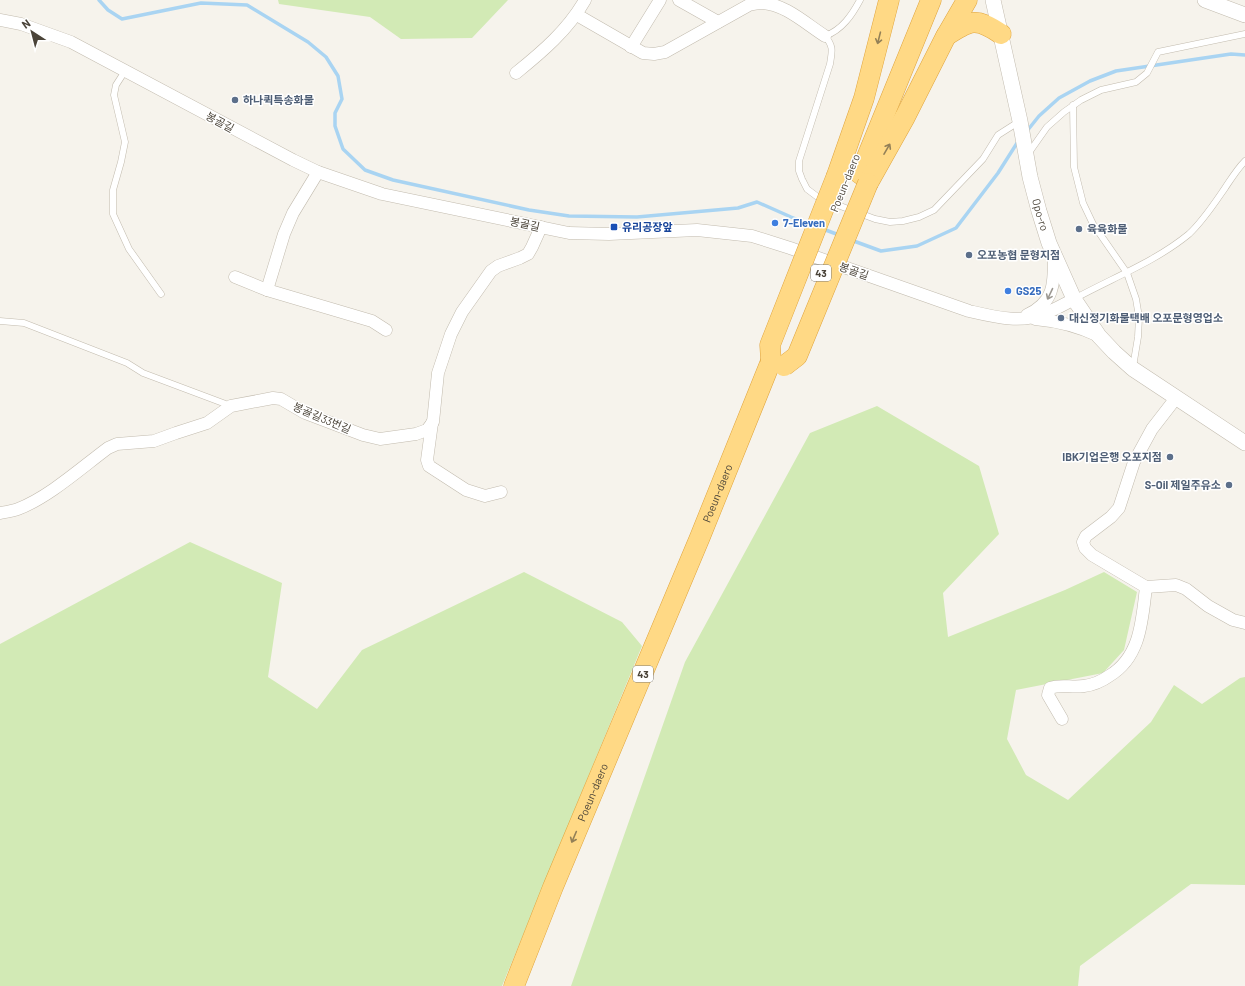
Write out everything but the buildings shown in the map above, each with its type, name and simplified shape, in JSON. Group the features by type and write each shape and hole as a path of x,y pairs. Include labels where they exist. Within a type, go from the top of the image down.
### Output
{"highway":[{"path":"889,0 864,98 853,179 796,356 778,363 770,345 853,179 905,117 945,38 967,0"},
{"name":"Poeun-daero","path":"853,179 918,0"},
{"name":"Poeun-daero","path":"853,179 930,0"},
{"path":"945,38 961,26 971,23 984,23 1001,34"},
{"name":"Poeun-daero","path":"514,986 553,887 700,537 778,363"},
{"name":"Poeun-daero","path":"528,986 778,363"}],"street":[{"path":"516,72 536,57 559,36 577,14 585,0"},
{"path":"631,47 660,0"},
{"path":"679,0 718,22"},
{"path":"1205,0 1245,15"},
{"name":"Opo-ro","path":"993,1 1039,211 1054,256 1074,299 1099,336 1133,369 1245,443"},
{"path":"577,14 631,47 643,53 654,54 665,52 749,5 761,3 774,5 786,10 825,36"},
{"name":"봉골길","path":"0,20 21,24 71,42 293,160 318,172 382,194 569,233 609,234 697,230 752,236 969,311 998,318 1025,318 1045,314 1074,299"},
{"path":"267,290 284,234 293,213 318,172"},
{"path":"501,492 485,496 466,490 429,466 427,460 438,373 450,334 462,312 491,271 498,266 528,254 541,227"},
{"path":"1025,318 1047,301 1052,293 1054,283 1054,256"},
{"path":"235,277 267,290 372,321 386,330"},
{"path":"1025,318 1063,322 1085,329 1099,336"},
{"name":"봉골길33번길","path":"0,514 17,510 32,503 108,448 116,444 154,441 176,432 207,423 231,406 273,398 281,400 312,416 363,435 380,439 416,434 427,430 433,422"},
{"path":"1176,398 1152,429 1134,462 1118,508 1111,517 1086,536 1083,542 1085,548 1092,555 1146,587 1176,585 1186,589 1208,606 1234,620 1245,623"},
{"path":"1062,719 1048,695 1050,688 1056,686 1084,686 1102,680 1118,671 1128,661 1136,647 1142,624 1146,587"}],"lane":[{"path":"860,0 855,10 843,25 833,33 825,36 831,44 832,54 830,64 799,161 799,171 802,179 807,188 819,198 875,220 890,222 919,217 934,210 946,198 983,159 998,135 1020,124"},
{"path":"1025,151 1047,128 1073,105 1081,100 1101,90 1136,82 1146,73 1158,52 1245,34"},
{"path":"125,71 116,84 114,96 125,142 113,190 113,214 129,249 162,294"},
{"path":"1073,105 1074,167 1083,203 1093,224 1127,273 1136,299 1139,317 1138,337 1133,369"},
{"path":"1074,299 1127,273 1165,250 1189,233 1209,212 1236,171 1245,161"},
{"path":"0,321 24,323 127,363 143,373 231,406"}],"green space":[{"path":"278,0 508,0 472,38 401,39 370,17 279,4"},
{"path":"877,406 979,466 999,534 943,593 948,637 1065,590 1104,572 1137,592 1124,650 1103,673 1016,690 1007,739 1026,775 1068,800 1151,722 1174,685 1202,704 1240,678 1245,677 1245,885 1191,884 1080,966 1078,986 571,986 685,662 810,433"},
{"path":"190,542 282,583 268,677 317,709 362,650 524,572 622,622 642,646 502,986 0,986 0,644"}],"waterway":[{"path":"99,0 108,10 122,19 201,3 247,5 308,42 326,57 338,76 342,99 335,113 335,126 343,149 365,170 393,180 529,210 569,216 637,217 738,208 757,202 811,225"},
{"path":"1027,131 1039,116 1059,98 1090,81 1116,71 1231,54 1245,55"},
{"path":"851,240 881,251 917,246 956,228 998,173 1019,140"},
{"path":"823,229 839,235"}],"place":[{"name":"하나퀵특송화물","path":"235,100"},
{"name":"7-Eleven","path":"775,223"},
{"name":"유리공장앞","path":"614,227"},
{"name":"육육화물","path":"1079,229"},
{"name":"오포농협 문형지점","path":"969,255"},
{"name":"GS25","path":"1008,291"},
{"name":"대신정기화물택배 오포문형영업소","path":"1061,318"},
{"name":"IBK기업은행 오포지점","path":"1170,457"},
{"name":"S-Oil 제일주유소","path":"1229,485"}]}
